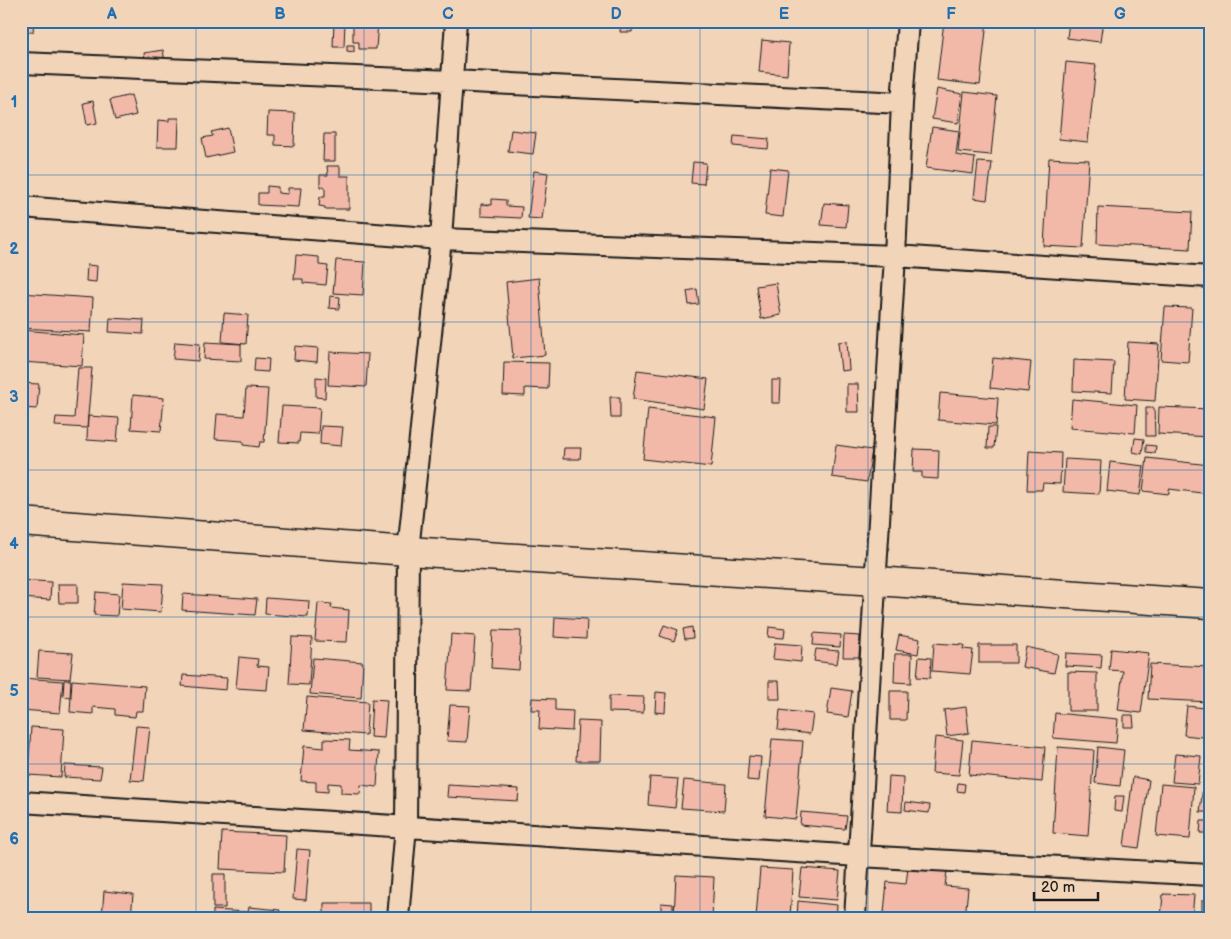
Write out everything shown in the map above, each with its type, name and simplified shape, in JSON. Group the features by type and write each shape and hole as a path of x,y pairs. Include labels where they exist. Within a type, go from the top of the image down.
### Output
{"street":[{"path":"398,918 406,826 408,551 441,239 456,21"},
{"path":"855,918 896,256 902,103 908,21"},
{"path":"21,63 902,103"},
{"path":"21,207 441,239 896,256 1210,277"},
{"path":"21,522 408,551 1210,604"},
{"path":"21,802 859,856 1210,876"}],"building":[{"path":"21,21 34,21 33,32 21,31"},
{"path":"185,21 199,21 199,24 186,26"},
{"path":"334,21 345,21 344,47 333,47"},
{"path":"353,21 378,21 376,49 359,49 359,42 353,42"},
{"path":"621,21 633,21 632,32 620,32"},
{"path":"944,21 987,21 980,85 937,80"},
{"path":"1069,21 1103,21 1100,42 1067,38"},
{"path":"762,40 789,43 787,75 759,72"},
{"path":"347,45 354,45 354,52 347,51"},
{"path":"163,50 165,62 146,65 144,53"},
{"path":"1066,62 1096,65 1088,142 1059,139"},
{"path":"937,89 962,94 958,123 932,119"},
{"path":"964,92 997,96 991,155 958,152"},
{"path":"131,95 136,115 115,120 110,100"},
{"path":"93,101 97,123 87,125 83,103"},
{"path":"268,112 295,113 294,146 275,145 275,135 267,135"},
{"path":"169,118 179,118 178,147 157,147 158,120 169,121"},
{"path":"932,127 959,131 956,155 975,158 973,174 926,168"},
{"path":"228,128 233,152 206,158 202,138 213,136 211,132"},
{"path":"511,130 536,133 533,154 508,151"},
{"path":"324,134 335,134 335,161 323,161"},
{"path":"734,136 769,139 768,149 733,146"},
{"path":"1049,158 1089,160 1083,248 1044,246"},
{"path":"693,162 706,163 704,184 691,183"},
{"path":"978,162 992,163 987,200 974,198"},
{"path":"327,166 340,166 340,176 349,176 349,209 325,209 325,207 319,206 320,197 325,197 325,187 320,187 320,175 328,175"},
{"path":"770,168 788,170 783,217 765,215"},
{"path":"534,171 548,173 542,219 528,218"},
{"path":"267,186 278,187 278,193 288,194 288,188 301,188 299,207 258,205 258,193 267,193"},
{"path":"492,199 506,200 506,206 522,207 521,218 481,216 481,204 492,205"},
{"path":"824,203 848,205 846,227 821,225"},
{"path":"1098,207 1192,212 1190,249 1097,244"},
{"path":"296,255 319,257 319,265 328,266 326,285 303,283 303,279 294,279"},
{"path":"336,260 365,262 363,295 333,293"},
{"path":"87,265 97,266 96,282 86,281"},
{"path":"539,278 545,355 513,358 506,282"},
{"path":"776,283 781,315 761,319 756,286"},
{"path":"697,289 699,304 689,305 687,291"},
{"path":"21,293 93,298 91,332 21,328"},
{"path":"330,296 340,297 339,309 329,308"},
{"path":"1165,307 1192,308 1188,362 1161,360"},
{"path":"224,313 248,315 246,344 222,342"},
{"path":"110,318 144,320 143,334 109,332"},
{"path":"21,330 84,335 82,366 21,362"},
{"path":"847,341 849,370 841,371 838,342"},
{"path":"175,342 200,344 198,361 173,359"},
{"path":"205,342 241,344 241,361 204,359"},
{"path":"1128,342 1159,344 1155,401 1125,399"},
{"path":"295,346 318,348 317,362 294,360"},
{"path":"330,352 368,354 366,387 328,385"},
{"path":"255,358 269,359 268,372 254,371"},
{"path":"993,358 1031,362 1028,392 990,388"},
{"path":"1074,360 1114,362 1112,393 1073,391"},
{"path":"504,362 549,363 548,389 525,388 525,396 503,395"},
{"path":"78,368 92,368 87,428 55,426 56,417 74,418"},
{"path":"637,370 708,379 704,409 633,399"},
{"path":"316,377 326,378 325,398 316,397"},
{"path":"772,380 781,380 780,403 772,403"},
{"path":"21,383 39,384 37,409 21,408"},
{"path":"847,384 858,384 859,412 847,412"},
{"path":"246,388 268,389 264,442 260,442 259,447 243,445 243,441 215,439 217,414 244,416"},
{"path":"940,393 998,398 996,425 938,420"},
{"path":"133,395 164,398 161,431 131,429"},
{"path":"610,397 620,397 620,418 611,418"},
{"path":"1072,399 1137,405 1135,433 1070,428"},
{"path":"282,406 320,408 318,434 300,433 299,443 279,442"},
{"path":"1159,407 1210,409 1210,437 1158,434"},
{"path":"1146,408 1154,408 1155,436 1146,436"},
{"path":"648,409 716,417 711,467 643,459"},
{"path":"88,416 119,418 117,442 87,440"},
{"path":"321,426 343,427 341,446 320,444"},
{"path":"988,427 996,427 994,448 987,448"},
{"path":"1135,438 1144,439 1142,454 1133,452"},
{"path":"1207,441 1210,441 1210,449 1206,449"},
{"path":"836,445 872,450 867,482 832,477"},
{"path":"1146,445 1156,446 1155,453 1146,452"},
{"path":"564,448 581,448 580,459 563,459"},
{"path":"914,449 939,450 938,479 922,478 922,472 913,472"},
{"path":"1029,451 1061,453 1060,484 1043,483 1042,490 1027,490"},
{"path":"1147,458 1210,465 1210,494 1169,489 1169,494 1143,491"},
{"path":"1065,459 1101,461 1099,494 1063,492"},
{"path":"1110,462 1144,466 1140,495 1107,491"},
{"path":"21,580 51,582 50,600 21,598"},
{"path":"123,582 163,584 161,612 121,609"},
{"path":"58,584 78,584 78,603 59,603"},
{"path":"96,592 119,594 117,616 94,615"},
{"path":"183,594 257,599 255,615 182,610"},
{"path":"266,598 309,601 308,617 265,614"},
{"path":"318,603 332,604 331,608 349,610 347,642 315,641"},
{"path":"555,617 587,619 586,639 554,637"},
{"path":"664,625 678,630 674,641 660,636"},
{"path":"692,627 693,638 685,639 683,629"},
{"path":"769,627 785,629 784,638 768,637"},
{"path":"493,630 521,631 519,670 491,668"},
{"path":"814,633 841,635 840,647 813,645"},
{"path":"451,634 475,636 471,691 447,690"},
{"path":"844,635 860,636 859,657 843,657"},
{"path":"899,635 920,639 918,654 896,650"},
{"path":"292,637 312,638 309,685 289,684"},
{"path":"775,643 802,645 801,662 773,659"},
{"path":"934,643 964,645 963,649 973,650 970,674 932,671"},
{"path":"979,645 1016,645 1016,663 979,663"},
{"path":"1026,647 1058,654 1054,673 1022,667"},
{"path":"21,649 26,649 24,675 21,675"},
{"path":"816,649 839,651 837,664 814,661"},
{"path":"1111,649 1149,653 1141,713 1118,710 1123,671 1109,670"},
{"path":"39,651 73,653 70,679 37,677"},
{"path":"1066,653 1102,655 1101,668 1065,666"},
{"path":"895,654 912,654 911,683 894,682"},
{"path":"239,657 258,659 257,666 269,667 267,690 236,688"},
{"path":"919,657 931,658 930,678 917,677"},
{"path":"313,658 363,662 361,698 310,694"},
{"path":"1150,664 1210,667 1210,702 1148,699"},
{"path":"1068,672 1097,673 1097,711 1068,711"},
{"path":"183,675 227,678 226,690 182,686"},
{"path":"21,678 63,681 60,713 21,710"},
{"path":"64,680 71,680 70,697 63,696"},
{"path":"72,680 145,686 143,711 136,711 135,717 115,715 115,709 93,707 93,714 70,712"},
{"path":"769,681 779,681 780,699 769,699"},
{"path":"831,688 852,691 848,717 827,714"},
{"path":"890,691 907,691 906,720 890,720"},
{"path":"656,692 666,693 665,713 655,712"},
{"path":"609,696 644,697 643,713 609,712"},
{"path":"307,697 368,702 366,735 304,730"},
{"path":"532,698 555,699 555,710 573,711 572,731 539,729 540,710 531,710"},
{"path":"372,699 387,700 384,738 370,737"},
{"path":"450,705 470,706 467,742 447,741"},
{"path":"1187,706 1205,708 1202,737 1184,735"},
{"path":"966,707 969,733 947,736 944,710"},
{"path":"780,710 813,714 810,734 778,730"},
{"path":"1055,713 1118,719 1116,743 1053,738"},
{"path":"1124,715 1133,715 1134,727 1124,727"},
{"path":"578,721 601,722 600,761 576,761"},
{"path":"136,726 150,727 144,781 130,780"},
{"path":"31,727 64,729 61,777 28,775"},
{"path":"21,729 25,729 21,782"},
{"path":"935,737 963,740 959,775 932,773"},
{"path":"324,739 350,740 349,750 379,752 377,787 361,785 360,794 341,793 341,784 328,783 328,792 316,791 316,782 301,781 304,746 324,748"},
{"path":"772,739 803,741 796,819 765,816"},
{"path":"972,740 1045,747 1042,782 969,775"},
{"path":"1058,747 1094,750 1088,836 1053,833"},
{"path":"1098,747 1124,750 1120,786 1095,783"},
{"path":"1175,754 1201,756 1198,784 1172,782"},
{"path":"1209,755 1210,782 1206,782"},
{"path":"749,756 761,757 759,781 747,780"},
{"path":"65,765 102,767 100,779 64,777"},
{"path":"889,776 903,777 902,812 887,811"},
{"path":"650,777 678,779 675,808 648,805"},
{"path":"1133,777 1149,780 1139,848 1124,846"},
{"path":"684,780 726,784 724,811 681,808"},
{"path":"958,783 965,784 964,792 957,791"},
{"path":"1161,784 1194,787 1190,839 1156,836"},
{"path":"448,785 519,789 518,801 447,797"},
{"path":"1203,786 1210,786 1210,812 1200,812"},
{"path":"1115,796 1124,796 1122,812 1114,811"},
{"path":"906,802 930,805 929,813 905,810"},
{"path":"801,812 847,816 845,829 800,825"},
{"path":"1210,819 1210,846 1207,845"},
{"path":"1201,821 1207,821 1206,833 1200,833"},
{"path":"222,832 286,835 284,872 220,869"},
{"path":"297,849 310,850 306,900 293,899"},
{"path":"760,868 793,870 790,918 756,918"},
{"path":"802,868 840,871 837,900 799,897"},
{"path":"908,868 947,871 945,886 968,888 965,918 928,918 884,913 887,882 906,884"},
{"path":"213,874 225,874 225,908 213,908"},
{"path":"676,875 714,877 712,918 674,918"},
{"path":"104,891 133,894 131,918 102,918"},
{"path":"1163,894 1194,895 1192,918 1161,918"},
{"path":"1202,900 1210,900 1210,918 1202,918"},
{"path":"798,901 837,905 836,918 797,918"},
{"path":"324,903 369,903 369,918 324,918"},
{"path":"661,903 673,904 673,918 661,918"},
{"path":"249,907 280,910 279,914 294,915 293,918 213,918 213,910 248,912"}]}
